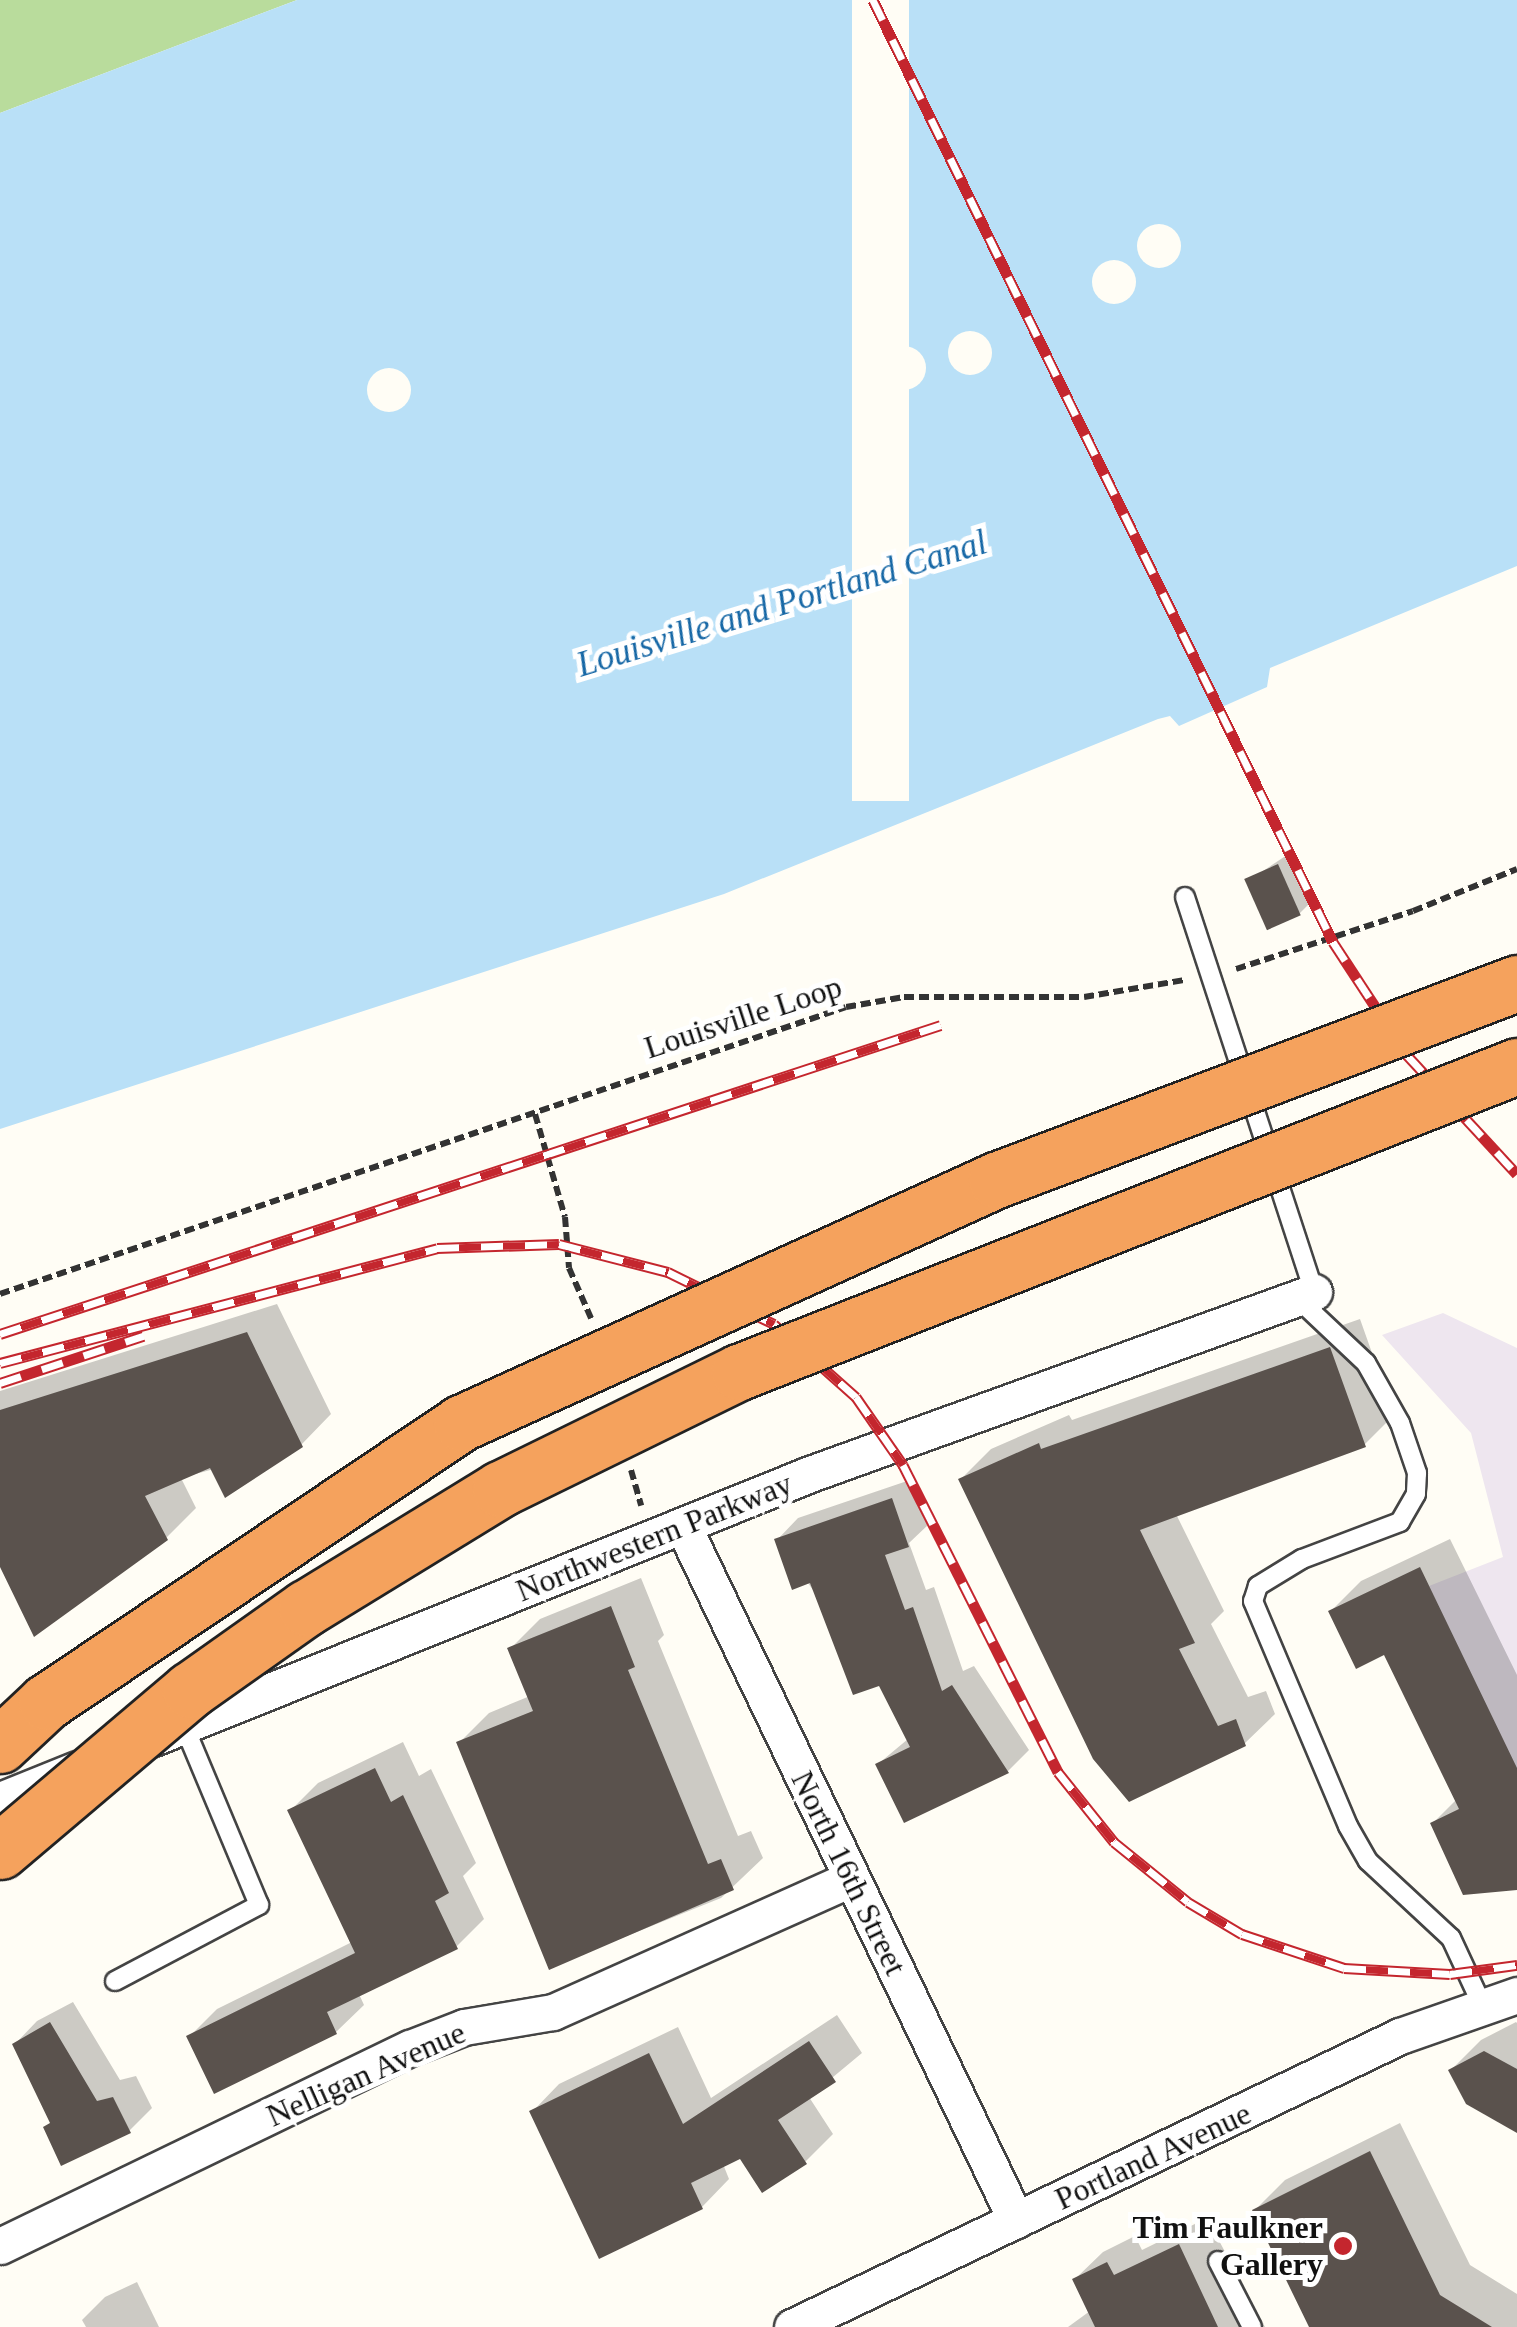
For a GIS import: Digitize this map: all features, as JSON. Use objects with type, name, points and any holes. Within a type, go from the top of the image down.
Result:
[{"type":"highway","points":[[0,1745],[46,1702],[462,1423],[996,1180],[1517,983]]},
{"type":"highway","points":[[0,1851],[190,1690],[390,1554],[516,1481],[739,1372],[1517,1066]]},
{"type":"street","name":"Northwestern Parkway","points":[[0,1800],[810,1474],[1306,1295]]},
{"type":"street","name":"North 16th Street","points":[[684,1526],[1016,2220]]},
{"type":"street","name":"Nelligan Avenue","points":[[0,2246],[410,2048],[464,2027],[553,2012],[851,1879]]},
{"type":"street","name":"Portland Avenue","points":[[792,2327],[1400,2036],[1500,2008],[1517,1995]]},
{"type":"lane","points":[[1185,896],[1306,1295],[1366,1363],[1400,1423],[1417,1473],[1416,1494],[1400,1522],[1302,1559],[1258,1586],[1252,1601],[1348,1826],[1368,1860],[1451,1938],[1500,2008]]},
{"type":"lane","points":[[114,1980],[260,1905],[184,1726]]},
{"type":"lane","points":[[1218,2261],[1252,2327]]},
{"type":"path","name":"Louisville Loop","points":[[0,1294],[846,1007],[904,996],[1084,997],[1212,975],[1306,949],[1517,869]]},
{"type":"shaded area","points":[[1443,1313],[1517,1348],[1517,1771],[1429,1586],[1503,1557],[1471,1433],[1382,1335]]},
{"type":"green space","points":[[0,0],[297,0],[0,113]]},
{"type":"water","name":"Louisville and Portland Canal","points":[[297,0],[1517,0],[1517,566],[1270,668],[1267,687],[1179,726],[1170,716],[1158,719],[724,894],[0,1129],[0,113]]},
{"type":"pier","points":[[852,0],[909,0],[909,801],[852,801]]},
{"type":"pier","points":[[1159,224],[1174,231],[1181,246],[1174,261],[1159,268],[1144,261],[1137,246],[1144,231]]},
{"type":"pier","points":[[1114,260],[1129,267],[1136,282],[1129,297],[1114,304],[1099,297],[1092,282],[1099,267]]},
{"type":"pier","points":[[970,331],[985,338],[992,353],[985,368],[970,375],[955,368],[948,353],[955,338]]},
{"type":"pier","points":[[904,346],[919,353],[926,368],[919,383],[904,390],[889,383],[882,368],[889,353]]},
{"type":"pier","points":[[389,368],[404,375],[411,390],[404,405],[389,412],[374,405],[367,390],[374,375]]},
{"type":"building","points":[[1278,864],[1301,915],[1267,930],[1244,879]]},
{"type":"building","points":[[247,1332],[303,1447],[225,1498],[210,1468],[145,1496],[168,1540],[34,1637],[0,1567],[0,1410]]},
{"type":"building","points":[[1330,1347],[1366,1447],[1140,1530],[1195,1643],[1179,1649],[1218,1726],[1236,1719],[1246,1746],[1129,1802],[1093,1759],[958,1479],[1039,1443],[1041,1449]]},
{"type":"building","points":[[892,1498],[909,1547],[885,1555],[905,1610],[913,1607],[942,1691],[952,1685],[1009,1773],[904,1823],[875,1764],[910,1747],[879,1686],[853,1695],[810,1583],[792,1590],[774,1539]]},
{"type":"building","points":[[1420,1567],[1517,1768],[1517,1890],[1463,1895],[1430,1823],[1459,1809],[1384,1655],[1356,1669],[1328,1611]]},
{"type":"building","points":[[611,1606],[635,1667],[628,1670],[708,1864],[721,1859],[734,1890],[549,1970],[456,1742],[533,1711],[507,1648]]},
{"type":"building","points":[[375,1768],[391,1802],[403,1795],[449,1893],[435,1901],[458,1949],[327,2012],[337,2034],[214,2094],[186,2036],[355,1953],[287,1810]]},
{"type":"building","points":[[50,2022],[97,2101],[113,2097],[131,2133],[61,2166],[43,2127],[50,2123],[12,2044]]},
{"type":"building","points":[[809,2041],[836,2082],[778,2120],[807,2164],[762,2193],[740,2159],[691,2183],[703,2209],[599,2259],[529,2111],[649,2053],[683,2124]]},
{"type":"building","points":[[1484,2051],[1517,2069],[1517,2133],[1466,2104],[1448,2070]]},
{"type":"building","name":"Tim Faulkner Gallery","points":[[1370,2151],[1440,2295],[1492,2327],[1309,2327],[1252,2210]]},
{"type":"building","points":[[1179,2244],[1218,2327],[1095,2327],[1072,2279],[1107,2262],[1114,2275]]},
{"type":"railway","points":[[873,0],[1333,942],[1407,1055],[1517,1174]]},
{"type":"railway","points":[[0,1334],[941,1025]]},
{"type":"railway","points":[[0,1363],[437,1248],[559,1244],[668,1272],[774,1324],[856,1397],[903,1465],[1058,1772],[1114,1842],[1188,1902],[1242,1934],[1344,1968],[1450,1974],[1517,1965]]},
{"type":"railway","points":[[0,1383],[143,1336]]},
{"type":"place","name":"Tim Faulkner Gallery","points":[[1343,2246]]}]
